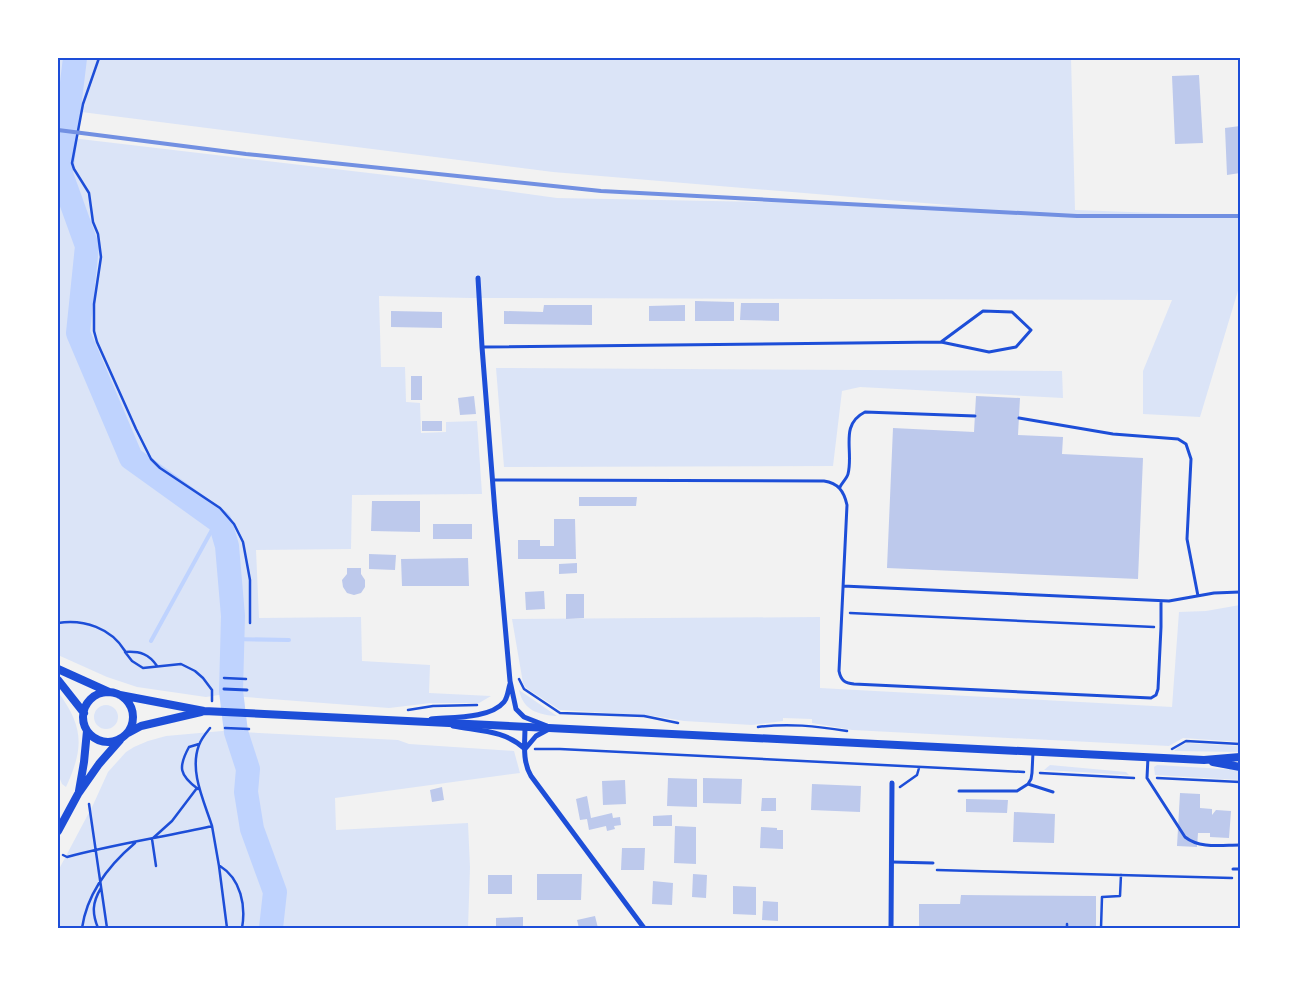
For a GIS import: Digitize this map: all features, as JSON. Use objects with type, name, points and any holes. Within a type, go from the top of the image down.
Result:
[{"type":"street","points":[[478,278],[510,681],[516,709],[524,717],[552,728]]},
{"type":"street","points":[[58,669],[108,692],[204,711],[420,720],[525,727],[1204,760],[1240,757]]},
{"type":"street","points":[[58,680],[84,712]]},
{"type":"street","points":[[420,720],[485,714],[496,709],[507,698],[510,681]]},
{"type":"street","points":[[108,692],[96,695],[90,700],[84,712],[84,725],[87,731],[92,736],[107,742],[124,736],[141,726],[204,711]]},
{"type":"street","points":[[58,831],[78,794],[99,764],[130,729],[133,716],[129,704],[120,695]]},
{"type":"street","points":[[420,720],[504,735],[515,740],[525,749]]},
{"type":"street","points":[[525,727],[527,768],[531,776],[644,928]]},
{"type":"street","points":[[525,749],[536,736],[552,728]]},
{"type":"street","points":[[78,794],[87,731]]},
{"type":"street","points":[[1204,760],[1240,767]]},
{"type":"street","points":[[890,928],[892,782]]},
{"type":"lane","points":[[482,347],[941,342],[989,352],[1016,347],[1031,330],[1012,312],[983,311],[941,342]]},
{"type":"lane","points":[[840,487],[848,475],[850,426],[856,416],[865,412],[975,416]]},
{"type":"lane","points":[[1019,418],[1113,434],[1178,439],[1186,444],[1191,459],[1187,540],[1198,596]]},
{"type":"lane","points":[[493,480],[824,481],[831,482],[840,487],[846,505],[839,671],[845,683],[1151,698],[1156,695],[1158,689],[1161,601]]},
{"type":"lane","points":[[843,586],[1161,601],[1214,593],[1240,592]]},
{"type":"lane","points":[[224,689],[247,690]]},
{"type":"lane","points":[[959,790],[1017,792],[1028,784],[1032,773],[1033,752]]},
{"type":"lane","points":[[1148,757],[1147,778],[1185,837],[1192,842],[1204,845],[1240,845]]},
{"type":"lane","points":[[1028,784],[1053,792]]},
{"type":"lane","points":[[892,862],[933,863]]},
{"type":"lane","points":[[1233,869],[1240,870]]},
{"type":"path","points":[[100,58],[83,104],[72,162],[74,169],[89,194],[101,257],[94,304],[94,331],[97,342],[151,459],[160,468],[220,508],[234,524],[243,542],[250,580],[250,623]]},
{"type":"path","points":[[842,612],[1161,627]]},
{"type":"path","points":[[58,623],[79,622],[99,628],[112,635],[132,661],[143,668],[181,664],[195,671],[212,690],[212,701]]},
{"type":"path","points":[[125,652],[146,655],[157,666]]},
{"type":"path","points":[[224,678],[246,679]]},
{"type":"path","points":[[519,679],[524,689],[560,713],[644,716],[683,724]]},
{"type":"path","points":[[399,711],[427,707],[481,704]]},
{"type":"path","points":[[754,728],[780,724],[815,726],[855,733]]},
{"type":"path","points":[[210,728],[199,744],[195,759],[196,775],[212,826],[220,866],[227,928]]},
{"type":"path","points":[[226,728],[249,729]]},
{"type":"path","points":[[1171,749],[1186,741],[1240,744]]},
{"type":"path","points":[[199,744],[188,748],[181,761],[182,770],[188,781],[201,790]]},
{"type":"path","points":[[534,749],[1134,778]]},
{"type":"path","points":[[900,790],[902,785],[917,775],[919,768]]},
{"type":"path","points":[[1156,778],[1240,782]]},
{"type":"path","points":[[152,839],[172,821],[197,788]]},
{"type":"path","points":[[89,804],[107,928]]},
{"type":"path","points":[[63,855],[68,857],[96,849],[212,826]]},
{"type":"path","points":[[152,839],[156,866]]},
{"type":"path","points":[[82,928],[87,908],[100,881],[113,863],[136,842]]},
{"type":"path","points":[[220,866],[232,876],[242,896],[244,915],[242,928]]},
{"type":"path","points":[[936,870],[1240,878]]},
{"type":"path","points":[[1102,928],[1102,897],[1120,896],[1121,875]]},
{"type":"path","points":[[98,928],[93,909],[95,899],[101,887]]},
{"type":"shaded area","points":[[58,58],[1071,58],[1075,210],[1240,216],[1240,284],[1200,417],[1143,414],[1143,371],[1172,300],[470,298],[379,296],[381,367],[405,367],[406,402],[420,403],[421,433],[446,432],[446,422],[477,421],[482,494],[352,495],[351,549],[256,550],[259,618],[361,617],[362,661],[430,665],[429,693],[491,696],[479,703],[431,703],[389,708],[219,695],[206,697],[137,687],[107,677],[58,655],[58,135],[403,177],[557,198],[960,206],[553,172],[58,109]]},
{"type":"shaded area","points":[[496,368],[1062,371],[1063,398],[860,387],[842,391],[833,466],[504,467]]},
{"type":"shaded area","points":[[1240,605],[1240,742],[1183,738],[1169,746],[852,730],[812,723],[812,719],[783,718],[783,721],[752,725],[560,710],[526,688],[523,683],[512,619],[820,617],[820,688],[1172,707],[1179,612],[1206,611]]},
{"type":"shaded area","points":[[519,690],[557,716],[538,713],[532,710],[524,702]]},
{"type":"shaded area","points":[[58,692],[73,716],[78,738],[76,761],[66,787],[62,784],[58,774]]},
{"type":"shaded area","points":[[106,705],[114,709],[118,717],[114,725],[106,729],[98,725],[94,717],[98,709]]},
{"type":"shaded area","points":[[222,731],[398,740],[409,744],[514,751],[520,773],[335,798],[336,830],[468,823],[470,867],[468,928],[58,928],[58,871],[108,772],[126,752],[148,741],[166,736]]},
{"type":"shaded area","points":[[1187,743],[1240,746],[1240,752],[1174,751]]},
{"type":"shaded area","points":[[1050,765],[1126,772],[1129,775],[1044,770]]},
{"type":"shaded area","points":[[1157,765],[1240,770],[1240,780],[1155,775],[1154,767]]},
{"type":"building","points":[[1199,75],[1203,143],[1175,144],[1172,76]]},
{"type":"building","points":[[1240,126],[1240,173],[1227,175],[1225,128]]},
{"type":"building","points":[[695,301],[734,302],[734,321],[695,321]]},
{"type":"building","points":[[741,303],[779,303],[779,321],[740,320]]},
{"type":"building","points":[[544,305],[592,305],[592,325],[504,324],[504,311],[543,312]]},
{"type":"building","points":[[685,305],[685,321],[649,321],[649,306]]},
{"type":"building","points":[[391,311],[442,312],[442,328],[391,327]]},
{"type":"building","points":[[411,376],[422,376],[422,400],[411,400]]},
{"type":"building","points":[[474,396],[476,414],[460,415],[458,398]]},
{"type":"building","points":[[976,396],[1020,398],[1018,435],[1063,437],[1062,454],[1143,458],[1138,579],[887,568],[893,428],[974,432]]},
{"type":"building","points":[[422,421],[442,421],[442,431],[422,431]]},
{"type":"building","points":[[579,497],[637,497],[636,506],[579,506]]},
{"type":"building","points":[[372,501],[420,501],[420,532],[371,531]]},
{"type":"building","points":[[554,519],[575,519],[576,559],[518,559],[518,540],[540,540],[540,546],[554,546]]},
{"type":"building","points":[[433,524],[472,524],[472,539],[433,539]]},
{"type":"building","points":[[369,554],[396,555],[395,570],[369,569]]},
{"type":"building","points":[[468,558],[469,586],[402,586],[401,559]]},
{"type":"building","points":[[577,563],[577,573],[559,574],[559,564]]},
{"type":"building","points":[[347,568],[361,568],[365,587],[361,593],[354,595],[347,593],[343,587],[342,580],[347,574]]},
{"type":"building","points":[[544,591],[545,609],[526,610],[525,592]]},
{"type":"building","points":[[566,594],[584,594],[584,618],[566,619]]},
{"type":"building","points":[[668,778],[697,779],[697,807],[667,806]]},
{"type":"building","points":[[703,778],[742,779],[741,804],[703,803]]},
{"type":"building","points":[[625,780],[626,804],[603,805],[602,781]]},
{"type":"building","points":[[812,784],[861,786],[860,812],[811,810]]},
{"type":"building","points":[[442,787],[444,800],[432,802],[430,790]]},
{"type":"building","points":[[1180,793],[1200,794],[1200,808],[1212,809],[1212,815],[1216,810],[1231,811],[1229,838],[1210,837],[1210,833],[1198,833],[1197,847],[1177,846]]},
{"type":"building","points":[[587,796],[591,818],[612,813],[613,818],[620,817],[621,825],[614,826],[615,829],[607,831],[606,826],[589,830],[587,819],[580,820],[576,799]]},
{"type":"building","points":[[762,798],[776,798],[776,811],[761,811]]},
{"type":"building","points":[[966,799],[1008,800],[1007,813],[966,812]]},
{"type":"building","points":[[1014,812],[1055,814],[1054,843],[1013,842]]},
{"type":"building","points":[[672,815],[672,826],[653,826],[653,816]]},
{"type":"building","points":[[675,826],[696,827],[696,864],[674,863]]},
{"type":"building","points":[[761,827],[783,830],[783,849],[760,848]]},
{"type":"building","points":[[622,848],[645,848],[644,870],[621,870]]},
{"type":"building","points":[[537,874],[582,874],[581,900],[537,900]]},
{"type":"building","points":[[693,874],[707,875],[706,898],[692,897]]},
{"type":"building","points":[[488,875],[512,875],[512,894],[488,894]]},
{"type":"building","points":[[653,881],[673,883],[672,905],[652,904]]},
{"type":"building","points":[[733,886],[756,887],[756,915],[733,914]]},
{"type":"building","points":[[961,895],[1096,896],[1096,928],[919,928],[919,904],[960,904]]},
{"type":"building","points":[[763,901],[778,902],[778,921],[762,920]]},
{"type":"building","points":[[595,916],[598,928],[579,928],[577,920]]},
{"type":"building","points":[[523,917],[523,928],[496,928],[496,918]]},
{"type":"waterway","points":[[75,58],[61,174],[87,246],[78,333],[131,458],[220,522],[227,546],[233,616],[231,691],[236,732],[248,769],[246,792],[252,829],[275,892],[271,928]]},
{"type":"waterway","points":[[151,641],[213,528],[220,522]]},
{"type":"waterway","points":[[233,639],[289,640]]},
{"type":"railway","points":[[58,130],[246,154],[601,191],[1077,216],[1240,216]]}]
